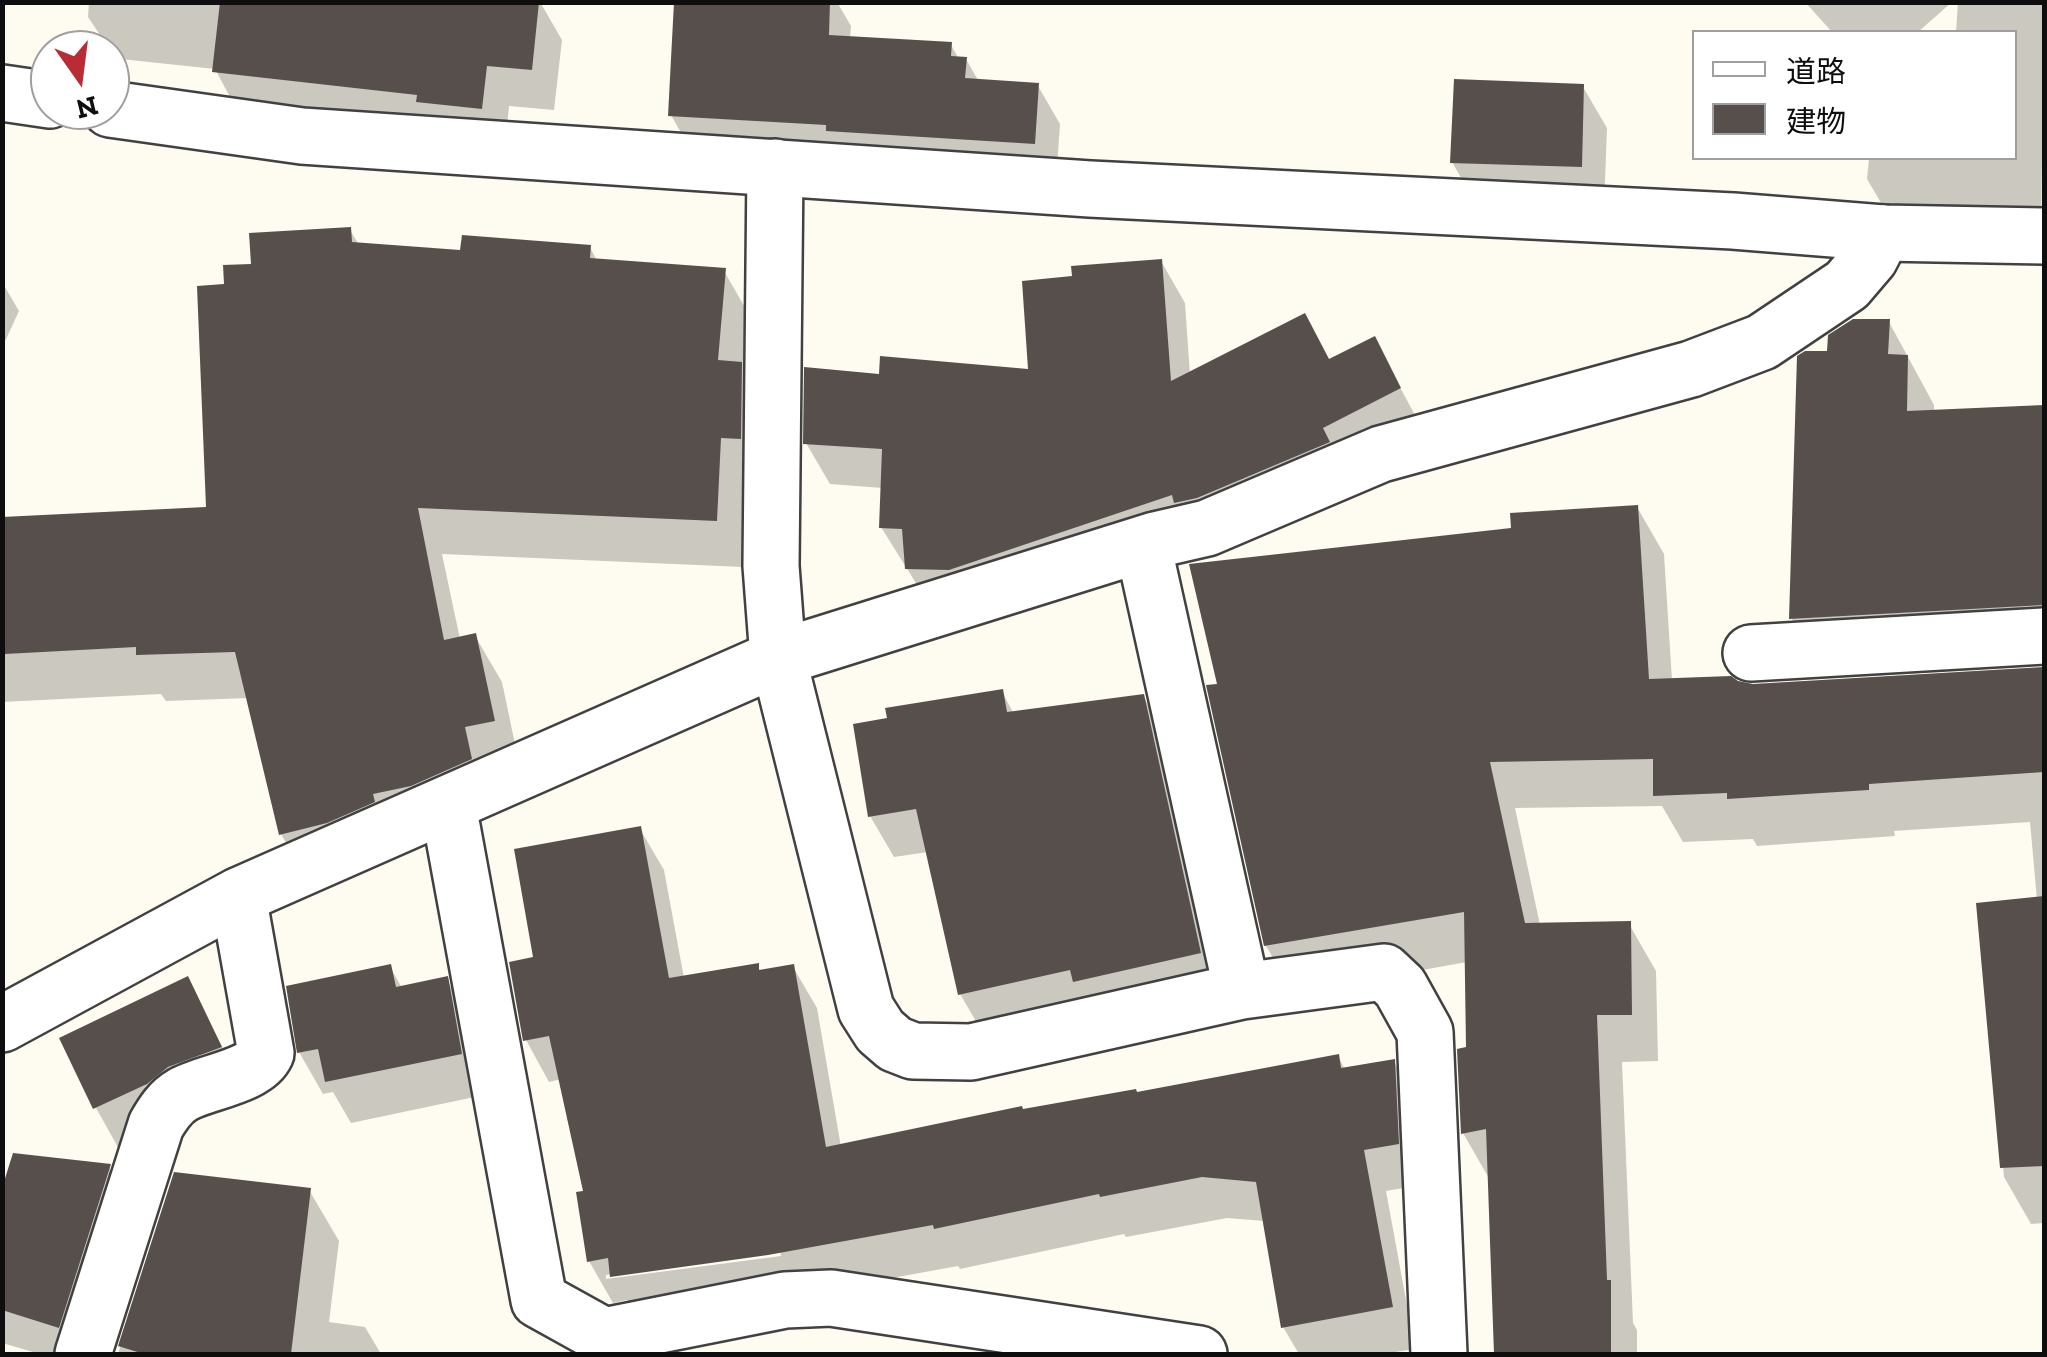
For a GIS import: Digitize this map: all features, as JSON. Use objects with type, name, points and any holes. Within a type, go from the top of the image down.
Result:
[{"type":"street","points":[[2,94],[30,98]]},
{"type":"street","points":[[130,111],[302,136],[1090,189],[1883,232],[2044,236]]},
{"type":"street","points":[[776,167],[771,566],[778,658],[866,1009],[880,1032],[912,1051],[971,1052],[1242,991],[1384,972],[1400,986],[1424,1032],[1440,1354]]},
{"type":"street","points":[[2,1024],[238,896],[778,658],[1207,528],[1381,454],[1690,369],[1762,342],[1847,284],[1870,258],[1883,232]]},
{"type":"street","points":[[1143,545],[1242,991]]},
{"type":"street","points":[[1751,653],[2044,636]]},
{"type":"street","points":[[448,806],[539,1300],[604,1336],[784,1300],[831,1298],[1198,1354]]},
{"type":"street","points":[[84,1354],[150,1134],[166,1108],[182,1094],[255,1066],[266,1053],[238,896]]},
{"type":"building","points":[[220,2],[539,2],[532,70],[487,66],[482,109],[416,102],[417,95],[212,72]]},
{"type":"building","points":[[674,2],[830,2],[829,35],[952,42],[951,56],[967,57],[965,78],[1039,83],[1035,144],[826,131],[826,125],[668,116]]},
{"type":"building","points":[[1454,79],[1584,84],[1582,167],[1450,163]]},
{"type":"building","points":[[351,227],[352,242],[460,250],[462,235],[591,245],[590,258],[726,268],[718,360],[742,362],[741,439],[721,438],[717,521],[418,508],[444,640],[476,633],[495,721],[465,727],[472,759],[411,786],[373,794],[375,802],[327,823],[279,835],[235,652],[136,655],[136,647],[5,654],[2,517],[206,507],[197,286],[224,284],[223,265],[251,264],[249,233]]},
{"type":"building","points":[[1162,259],[1171,381],[1305,313],[1329,359],[1375,336],[1401,388],[1323,428],[1330,442],[1197,498],[1174,503],[1172,495],[949,570],[905,569],[902,529],[879,528],[882,449],[803,444],[804,367],[879,374],[880,356],[1028,369],[1022,281],[1072,276],[1071,266]]},
{"type":"building","points":[[1853,319],[1890,319],[1888,354],[1908,355],[1907,411],[2044,405],[2044,605],[1789,619],[1797,356],[1805,351],[1827,351],[1828,335]]},
{"type":"building","points":[[1638,505],[1649,679],[1731,676],[1753,684],[2044,667],[2044,772],[1869,784],[1869,790],[1727,799],[1727,793],[1653,796],[1653,759],[1490,762],[1525,923],[1631,921],[1632,1015],[1597,1015],[1607,1280],[1611,1280],[1611,1354],[1494,1354],[1486,1129],[1461,1134],[1457,1049],[1466,1047],[1464,912],[1264,946],[1206,685],[1217,684],[1189,564],[1511,528],[1510,513]]},
{"type":"building","points":[[1003,689],[1007,712],[1144,694],[1201,953],[1073,982],[1070,970],[958,995],[916,809],[868,817],[853,724],[887,718],[885,708]]},
{"type":"building","points":[[641,826],[669,978],[759,963],[759,970],[794,964],[826,1147],[1022,1106],[1023,1109],[1136,1089],[1137,1092],[1339,1054],[1341,1068],[1395,1059],[1399,1144],[1364,1150],[1393,1307],[1281,1328],[1256,1182],[1202,1177],[934,1229],[933,1225],[768,1255],[610,1277],[608,1258],[587,1262],[576,1192],[583,1191],[549,1036],[523,1041],[509,962],[533,957],[514,849]]},
{"type":"building","points":[[2044,896],[2044,1166],[2000,1168],[1976,903]]},
{"type":"building","points":[[391,964],[396,987],[448,976],[462,1054],[325,1082],[318,1049],[297,1053],[286,986]]},
{"type":"building","points":[[188,976],[222,1047],[168,1067],[147,1084],[93,1109],[59,1038]]},
{"type":"building","points":[[13,1153],[111,1164],[59,1328],[2,1310],[2,1188]]},
{"type":"building","points":[[174,1172],[311,1188],[291,1354],[144,1354],[118,1346]]}]
